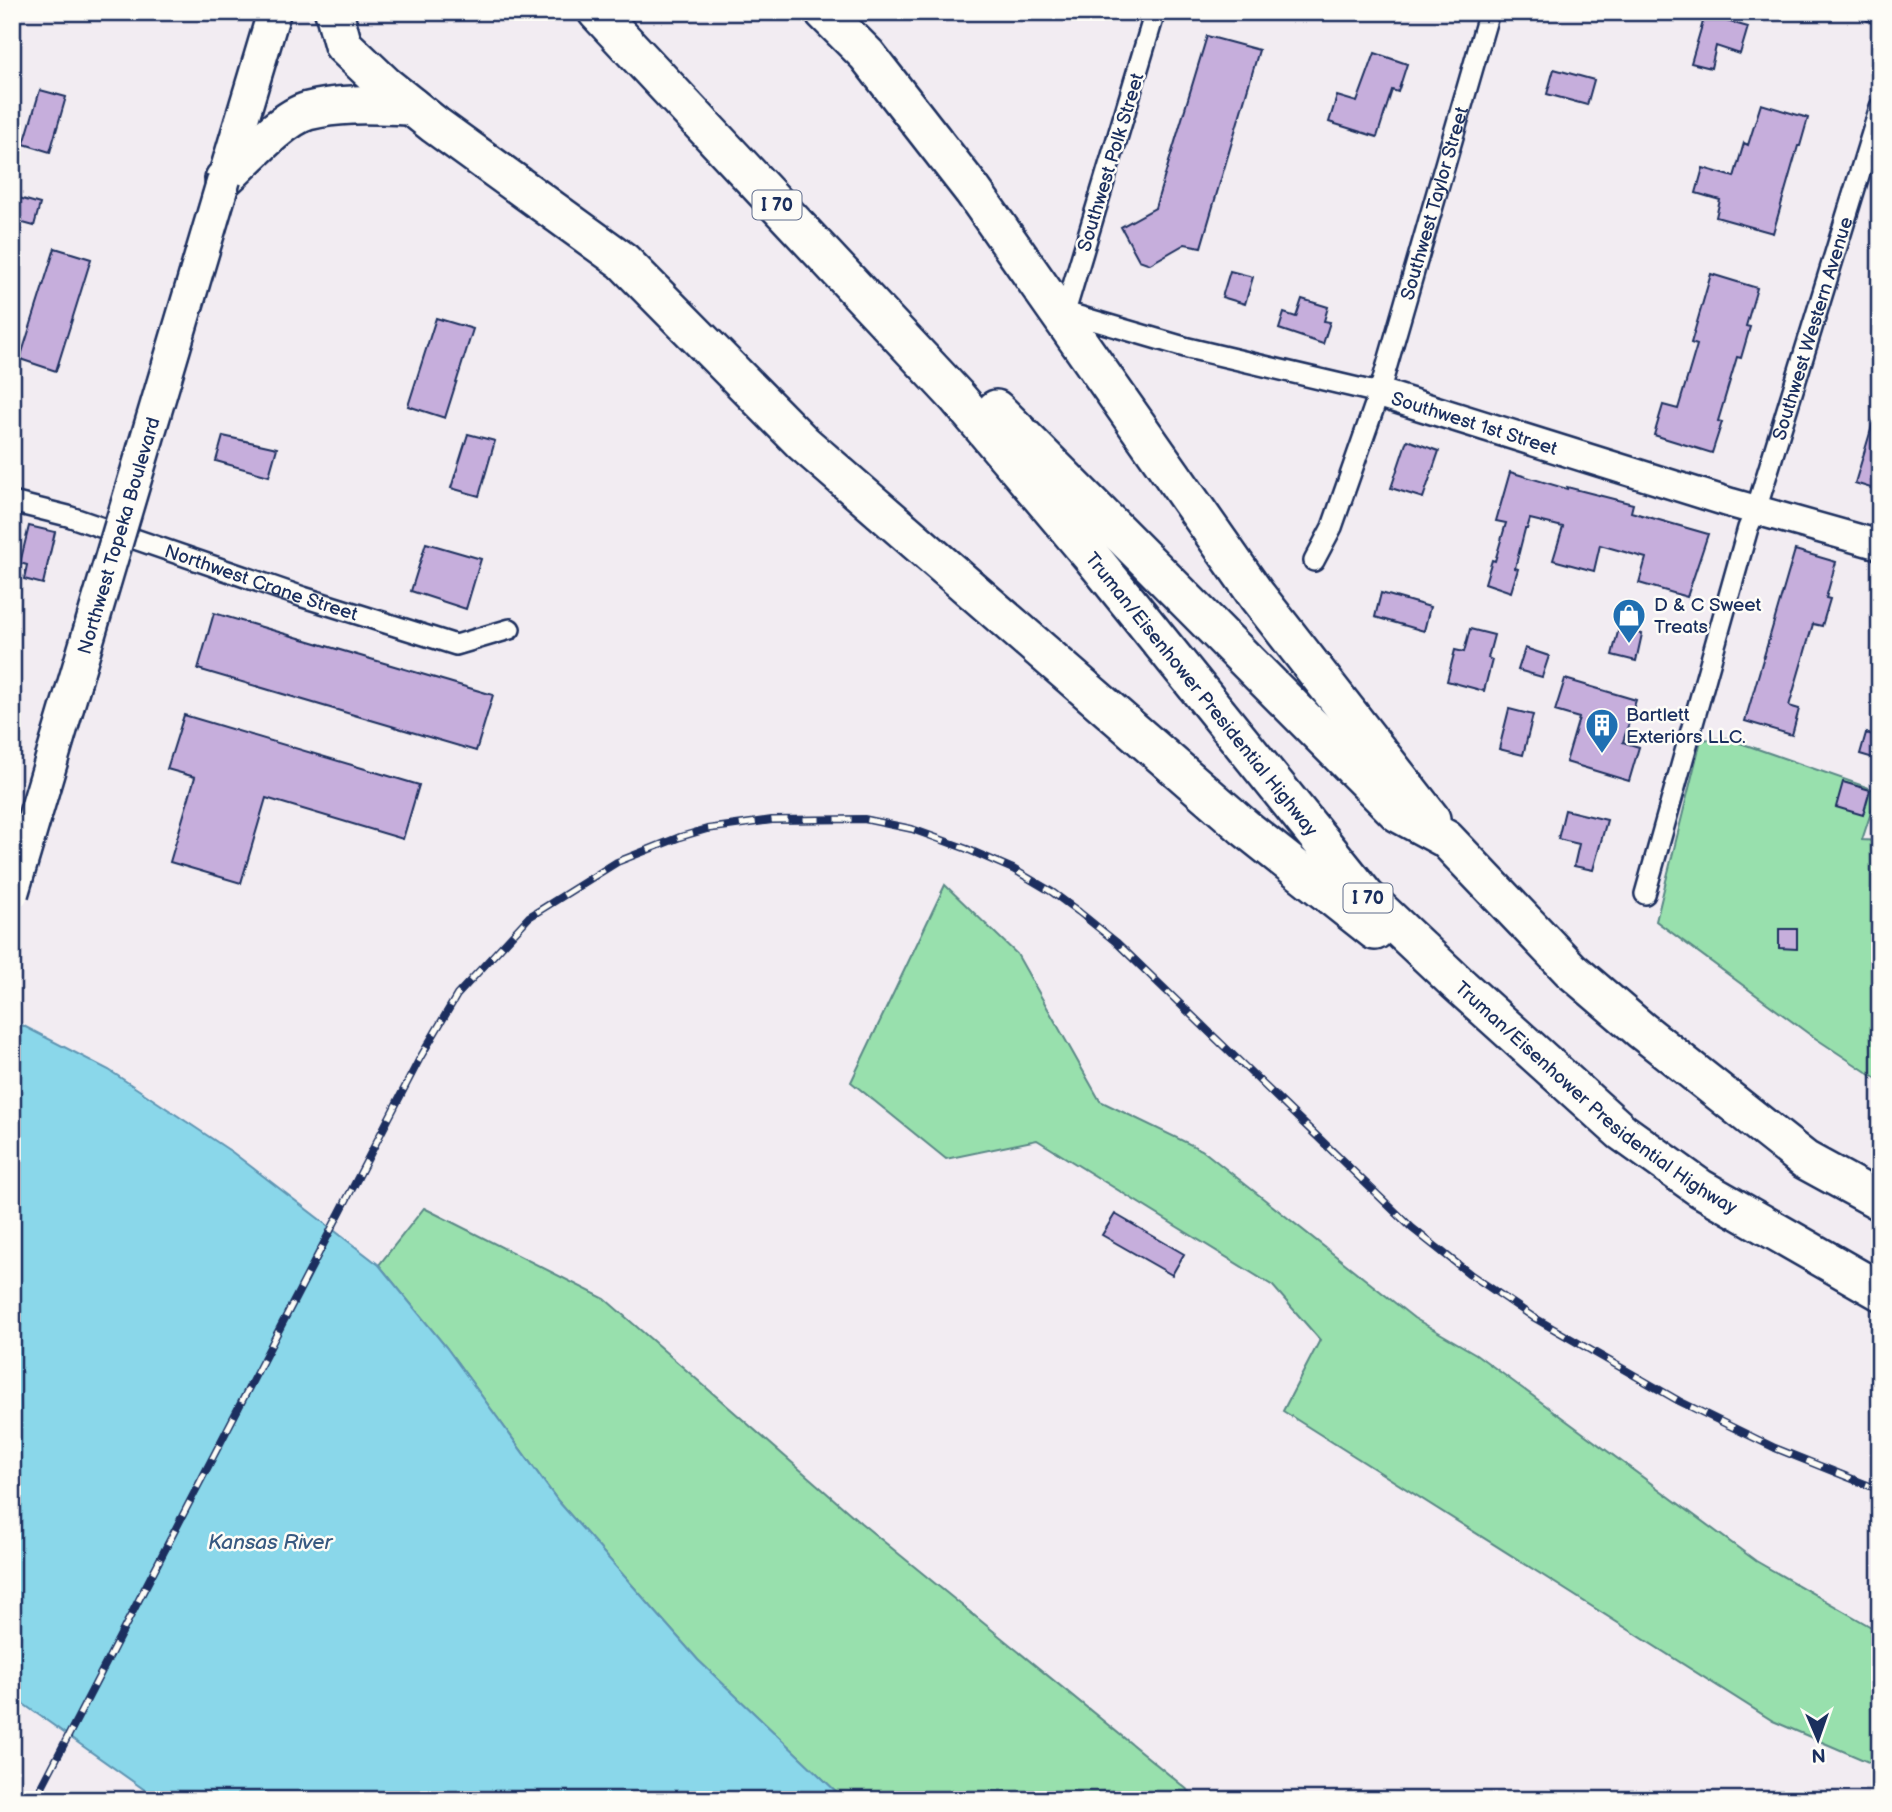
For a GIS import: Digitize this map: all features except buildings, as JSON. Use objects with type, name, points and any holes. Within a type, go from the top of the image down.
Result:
[{"type":"highway","points":[[334,12],[343,45],[385,85],[623,261],[803,443],[1244,827],[1557,1074]]},
{"type":"highway","name":"Truman/Eisenhower Presidential Highway","points":[[597,12],[964,390],[1398,813],[1446,839],[1571,970],[1641,1030],[1805,1160],[1880,1201]]},
{"type":"highway","name":"Truman/Eisenhower Presidential Highway","points":[[630,12],[892,293],[1092,557],[1366,897],[1622,1132],[1700,1188],[1880,1290]]},
{"type":"highway","points":[[824,12],[867,55],[973,191],[1257,596],[1446,839]]},
{"type":"highway","points":[[224,179],[274,132],[306,111],[354,105],[411,106]]},
{"type":"main road","name":"Northwest Topeka Boulevard","points":[[12,892],[274,12]]},
{"type":"street","name":"Southwest Polk Street","points":[[1065,312],[1155,12]]},
{"type":"street","name":"Southwest Taylor Street","points":[[1314,561],[1332,527],[1379,393],[1489,12]]},
{"type":"street","points":[[1874,12],[1880,14]]},
{"type":"street","name":"Southwest Western Avenue","points":[[1645,894],[1748,528],[1756,510],[1880,107]]},
{"type":"street","name":"Southwest 1st Street","points":[[1065,312],[1188,348],[1379,393],[1756,510],[1880,545]]},
{"type":"street","name":"Northwest Crane Street","points":[[12,502],[68,516],[303,597],[456,645],[510,629]]},
{"type":"green space","points":[[1726,738],[1878,791],[1862,840],[1880,841],[1880,1081],[1809,1034],[1656,921],[1701,740]]},
{"type":"green space","points":[[945,885],[1017,954],[1100,1101],[1202,1150],[1414,1318],[1476,1354],[1756,1561],[1880,1632],[1880,1767],[1773,1721],[1283,1411],[1320,1340],[1273,1286],[1037,1140],[946,1159],[851,1082]]},
{"type":"green space","points":[[424,1208],[605,1299],[861,1523],[1200,1800],[845,1800],[698,1660],[558,1501],[446,1347],[379,1265]]},
{"type":"water","name":"Kansas River","points":[[12,1020],[109,1070],[232,1152],[379,1265],[446,1347],[558,1501],[698,1660],[845,1800],[159,1800],[12,1696]]},
{"type":"railway","points":[[35,1800],[420,1058],[457,995],[529,917],[617,862],[707,829],[772,820],[864,819],[912,829],[1013,869],[1052,892],[1116,942],[1412,1228],[1470,1274],[1533,1317],[1679,1401],[1775,1448],[1880,1490]]},
{"type":"place","name":"D & C Sweet Treats","points":[[1629,645]]},
{"type":"place","name":"Bartlett Exteriors LLC.","points":[[1602,755]]}]
